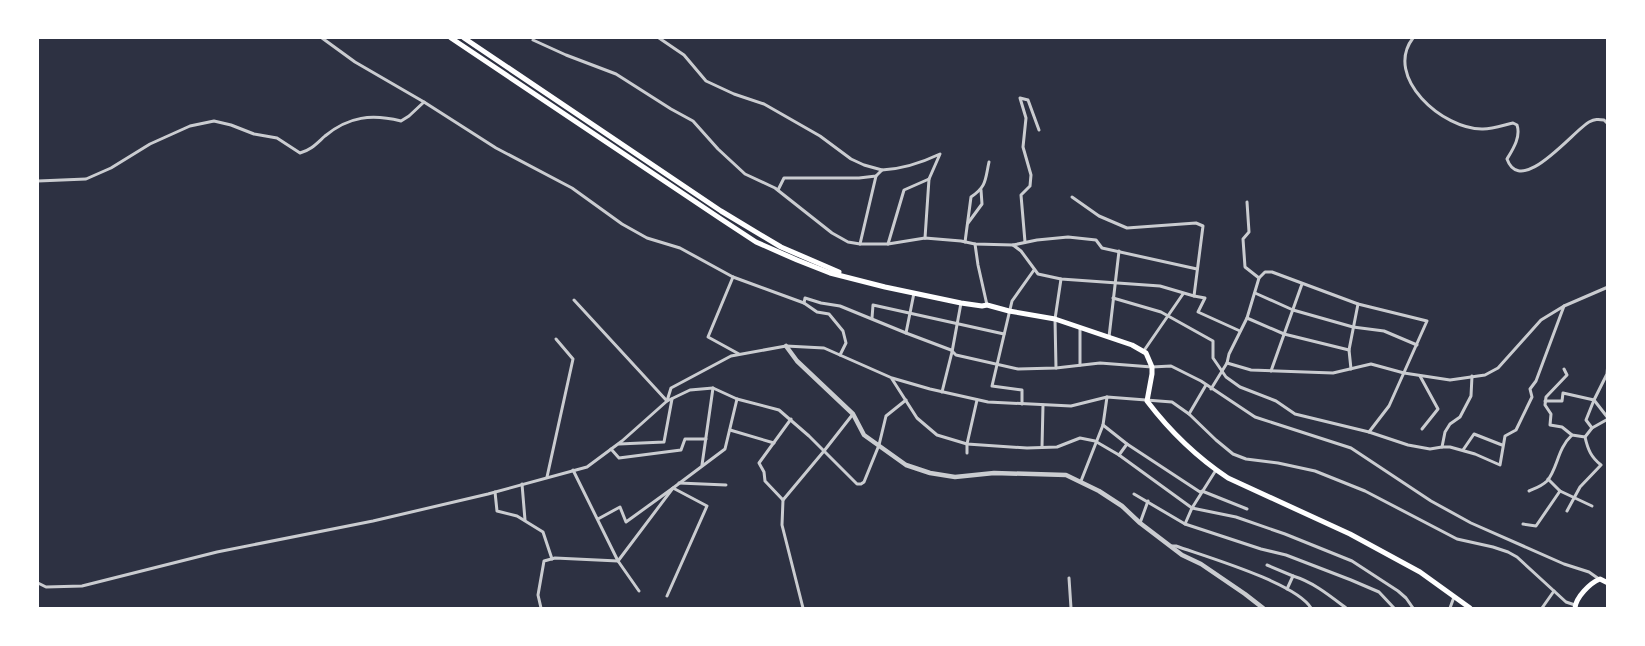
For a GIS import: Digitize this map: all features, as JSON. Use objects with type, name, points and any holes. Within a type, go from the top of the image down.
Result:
[{"type":"main road","points":[[451,38],[666,184],[756,242],[830,273],[961,303],[987,305],[1008,311],[1055,319],[1132,344],[1146,353],[1152,367],[1147,401],[1160,418],[1216,470],[1228,478],[1350,534],[1420,572],[1470,608]]},
{"type":"main road","points":[[464,38],[738,222],[781,247],[830,269],[885,287]]},
{"type":"main road","points":[[1575,607],[1595,581],[1600,579],[1608,583]]},
{"type":"street","points":[[322,38],[355,62],[424,102],[496,148],[572,188],[622,224],[647,238],[680,248],[732,277],[804,302],[817,312],[828,314],[843,331],[846,343],[840,355]]},
{"type":"street","points":[[659,38],[684,55],[706,81],[734,94],[764,104],[820,136],[864,166],[882,170],[896,169],[918,164],[940,154],[929,179],[925,238]]},
{"type":"street","points":[[1413,38],[1405,50],[1404,67],[1411,84],[1426,103],[1441,115],[1462,124],[1482,129],[1513,123],[1517,125],[1519,130],[1516,141],[1507,159],[1510,167],[1516,171],[1525,171],[1538,165],[1554,154],[1587,123],[1595,119],[1604,120],[1608,124]]},
{"type":"street","points":[[533,40],[566,56],[616,74],[693,121],[744,174],[778,190],[832,233],[848,242],[888,244],[925,238],[975,244],[1013,245],[1068,237],[1096,240],[1102,248],[1197,269]]},
{"type":"street","points":[[1025,242],[1021,195],[1030,186],[1031,175],[1023,147],[1026,118],[1020,98],[1028,100],[1039,130]]},
{"type":"street","points":[[38,181],[86,179],[111,168],[150,144],[190,126],[214,121],[254,134],[277,138],[300,153],[309,151],[326,135],[360,117],[384,117],[401,121],[424,102]]},
{"type":"street","points":[[967,224],[982,204],[981,190],[989,162]]},
{"type":"street","points":[[860,244],[876,176],[882,170]]},
{"type":"street","points":[[778,190],[784,178],[859,178],[876,176]]},
{"type":"street","points":[[888,244],[904,190],[929,179]]},
{"type":"street","points":[[965,242],[971,197],[981,190]]},
{"type":"street","points":[[1072,197],[1099,216],[1127,228],[1196,223],[1202,226],[1194,296]]},
{"type":"street","points":[[1247,202],[1249,232],[1243,239],[1245,267],[1259,278]]},
{"type":"street","points":[[975,244],[987,305]]},
{"type":"street","points":[[1013,245],[1038,274],[1061,279],[1160,286],[1183,294],[1205,298],[1198,312],[1240,331]]},
{"type":"street","points":[[1109,337],[1118,251]]},
{"type":"street","points":[[1022,404],[1022,390],[992,386],[1008,311],[1012,301],[1034,270]]},
{"type":"street","points":[[1211,389],[1227,363],[1229,354],[1247,318],[1259,278],[1265,272],[1272,272],[1358,304],[1427,322],[1389,406],[1369,432]]},
{"type":"street","points":[[732,277],[708,337],[740,354]]},
{"type":"street","points":[[1056,368],[1055,319],[1061,279]]},
{"type":"street","points":[[1271,372],[1302,284]]},
{"type":"street","points":[[1227,363],[1251,370],[1271,372],[1333,374],[1371,364],[1404,373],[1450,380],[1485,375],[1498,368],[1541,320],[1564,306],[1608,287]]},
{"type":"street","points":[[906,333],[914,293]]},
{"type":"street","points":[[1255,293],[1293,310],[1353,327],[1384,331],[1417,346]]},
{"type":"street","points":[[1143,352],[1183,294]]},
{"type":"street","points":[[804,302],[805,298],[840,306],[951,350],[956,355],[997,365],[1028,370],[1100,363],[1152,367],[1171,366],[1206,385],[1255,417],[1351,448],[1431,501],[1471,523],[1556,561],[1589,572],[1600,579]]},
{"type":"street","points":[[1113,298],[1168,316],[1212,341],[1214,358],[1226,377],[1240,387],[1276,401],[1296,414],[1416,446],[1430,449],[1450,447],[1463,450],[1500,466],[1505,436],[1516,430],[1532,397],[1530,389],[1536,381],[1564,306]]},
{"type":"street","points":[[574,300],[666,402]]},
{"type":"street","points":[[942,392],[961,303]]},
{"type":"street","points":[[1351,369],[1349,350],[1358,304]]},
{"type":"street","points":[[872,318],[874,305],[1004,334]]},
{"type":"street","points":[[1247,318],[1284,334],[1349,350]]},
{"type":"street","points":[[1080,328],[1080,365]]},
{"type":"street","points":[[547,477],[573,359],[556,339]]},
{"type":"street","points":[[786,346],[797,361],[853,414],[864,434],[906,465],[930,473],[955,477],[994,473],[1066,475],[1081,481],[1122,506],[1140,523],[1182,555],[1201,564],[1246,594],[1263,608]]},
{"type":"street","points":[[666,402],[671,388],[731,356],[786,346],[824,348],[892,378],[988,402],[1071,406],[1107,397],[1172,402],[1189,414],[1233,454],[1246,459],[1278,463],[1315,472],[1365,491],[1457,539],[1508,552],[1517,557],[1566,602],[1575,607]]},
{"type":"street","points":[[1592,428],[1586,420],[1607,374],[1608,363]]},
{"type":"street","points":[[1564,369],[1566,375],[1546,397],[1545,405],[1551,414],[1550,425],[1562,427],[1572,435],[1585,437]]},
{"type":"street","points":[[1420,375],[1438,408],[1422,429]]},
{"type":"street","points":[[1442,447],[1445,432],[1450,424],[1460,417],[1471,396],[1472,376]]},
{"type":"street","points":[[892,378],[917,418],[937,435],[967,444],[1027,448],[1057,446],[1080,438],[1096,442],[1120,455],[1192,508],[1236,518],[1285,534],[1352,561],[1398,591],[1413,608]]},
{"type":"street","points":[[1189,414],[1206,385]]},
{"type":"street","points":[[38,583],[46,587],[82,586],[217,552],[373,521],[495,492],[587,467],[618,444],[666,402],[690,390],[713,388],[737,399],[779,410],[791,419],[847,476],[857,484],[861,484],[864,482],[879,445],[886,416],[906,400]]},
{"type":"street","points":[[702,466],[713,388]]},
{"type":"street","points":[[1545,401],[1562,401],[1563,393],[1594,400],[1608,419],[1592,428],[1585,437]]},
{"type":"street","points":[[1081,481],[1103,426],[1107,397]]},
{"type":"street","points":[[618,444],[664,442],[672,399]]},
{"type":"street","points":[[598,519],[620,507],[626,522],[725,449],[737,399]]},
{"type":"street","points":[[967,453],[967,444],[977,400]]},
{"type":"street","points":[[1042,448],[1043,404]]},
{"type":"street","points":[[803,608],[782,525],[783,500],[853,414]]},
{"type":"street","points":[[783,500],[765,481],[760,462],[791,419]]},
{"type":"street","points":[[1103,426],[1200,492],[1202,491],[1246,509]]},
{"type":"street","points":[[730,430],[774,443]]},
{"type":"street","points":[[1463,450],[1474,434],[1502,445]]},
{"type":"street","points":[[1529,491],[1541,486],[1548,479],[1564,442],[1572,435]]},
{"type":"street","points":[[1567,511],[1580,487],[1601,465],[1588,450],[1585,437]]},
{"type":"street","points":[[611,449],[619,458],[681,450],[685,439],[706,438]]},
{"type":"street","points":[[1120,455],[1127,444]]},
{"type":"street","points":[[573,470],[618,561],[639,591]]},
{"type":"street","points":[[1185,524],[1192,508],[1216,470]]},
{"type":"street","points":[[1548,479],[1560,491],[1592,506]]},
{"type":"street","points":[[679,483],[726,485]]},
{"type":"street","points":[[522,484],[525,521]]},
{"type":"street","points":[[618,561],[673,488]]},
{"type":"street","points":[[668,596],[707,506],[673,488]]},
{"type":"street","points":[[1523,524],[1536,526],[1560,491]]},
{"type":"street","points":[[495,492],[498,511],[517,516],[542,532],[552,559]]},
{"type":"street","points":[[1134,494],[1185,524],[1261,549],[1286,555],[1379,592],[1394,608]]},
{"type":"street","points":[[1140,523],[1148,502]]},
{"type":"street","points":[[1172,546],[1278,584],[1305,602],[1310,608]]},
{"type":"street","points":[[540,608],[538,595],[544,561],[552,559],[618,561]]},
{"type":"street","points":[[1267,565],[1320,589],[1346,608]]},
{"type":"street","points":[[1287,589],[1293,576]]},
{"type":"street","points":[[1069,578],[1071,608]]},
{"type":"street","points":[[1542,608],[1554,590]]},
{"type":"street","points":[[1450,608],[1455,596]]}]
